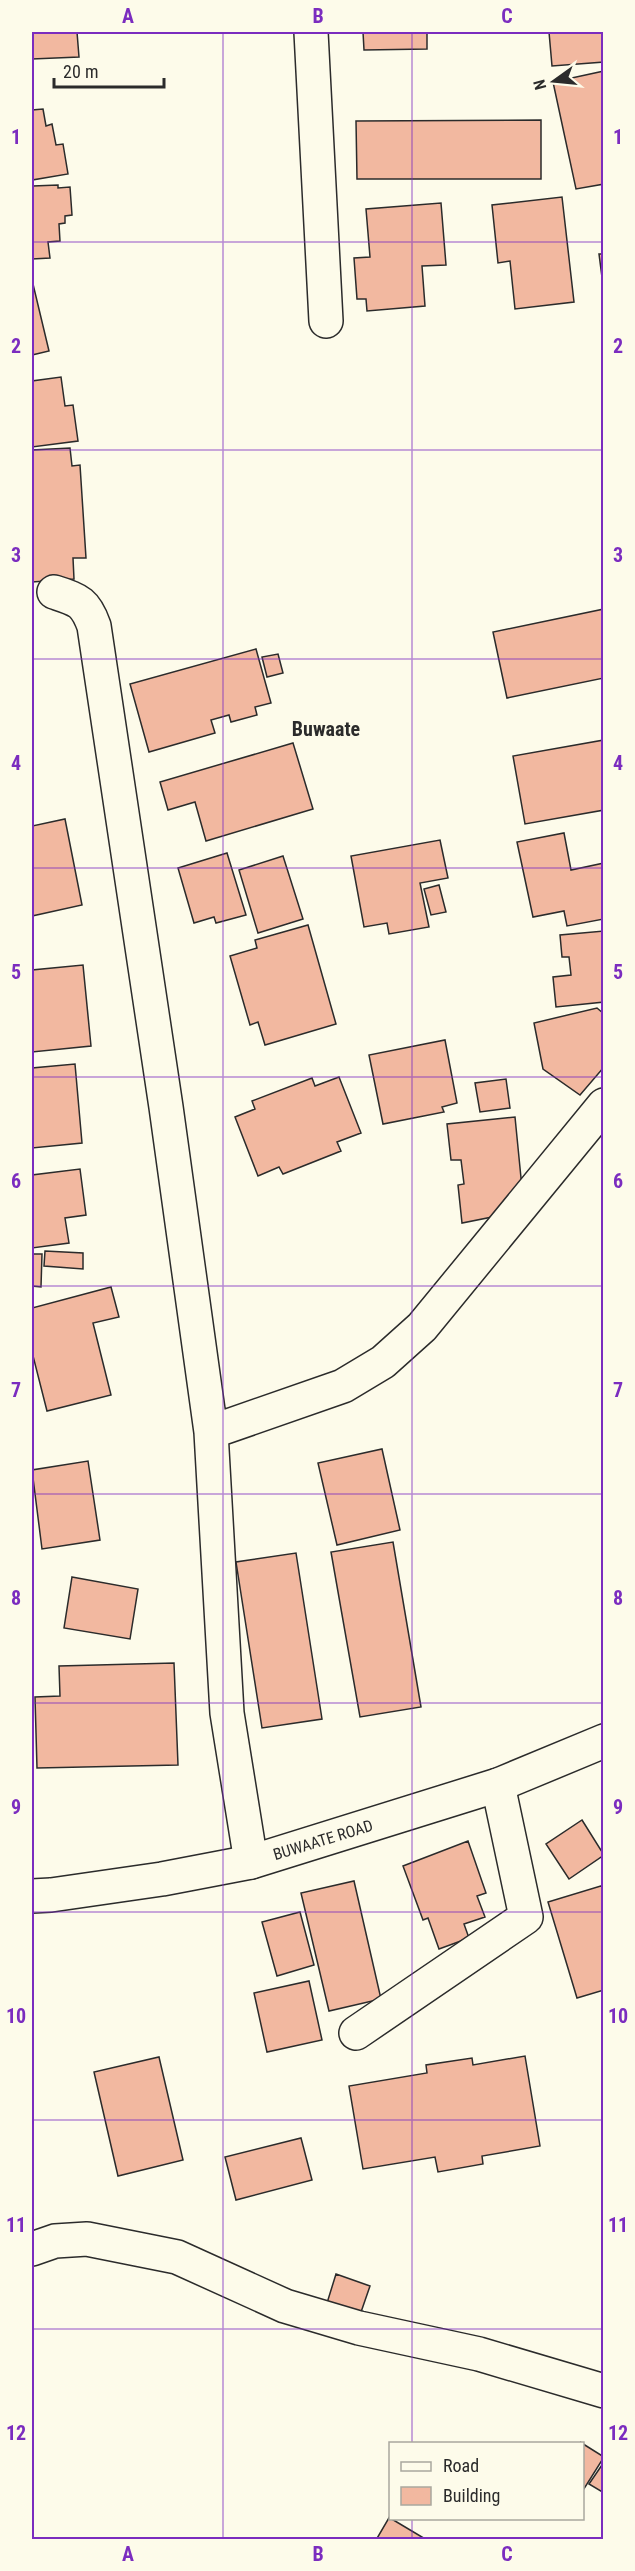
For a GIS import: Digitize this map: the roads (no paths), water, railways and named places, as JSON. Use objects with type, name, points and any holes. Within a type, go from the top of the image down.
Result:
[{"type":"street","points":[[311,32],[327,321]]},
{"type":"street","points":[[54,592],[79,600],[88,611],[94,626],[166,1107],[211,1431],[227,1713],[251,1862]]},
{"type":"street","points":[[211,1431],[343,1386],[383,1362],[422,1327],[603,1105]]},
{"type":"street","name":"BUWAATE ROAD","points":[[32,1896],[140,1882],[251,1862],[498,1785],[603,1741]]},
{"type":"street","points":[[356,2032],[526,1917],[498,1785]]},
{"type":"street","points":[[32,2249],[56,2241],[87,2239],[177,2258],[285,2306],[359,2328],[479,2354],[603,2391]]},
{"type":"district","name":"Buwaate","points":[[326,729]]}]
